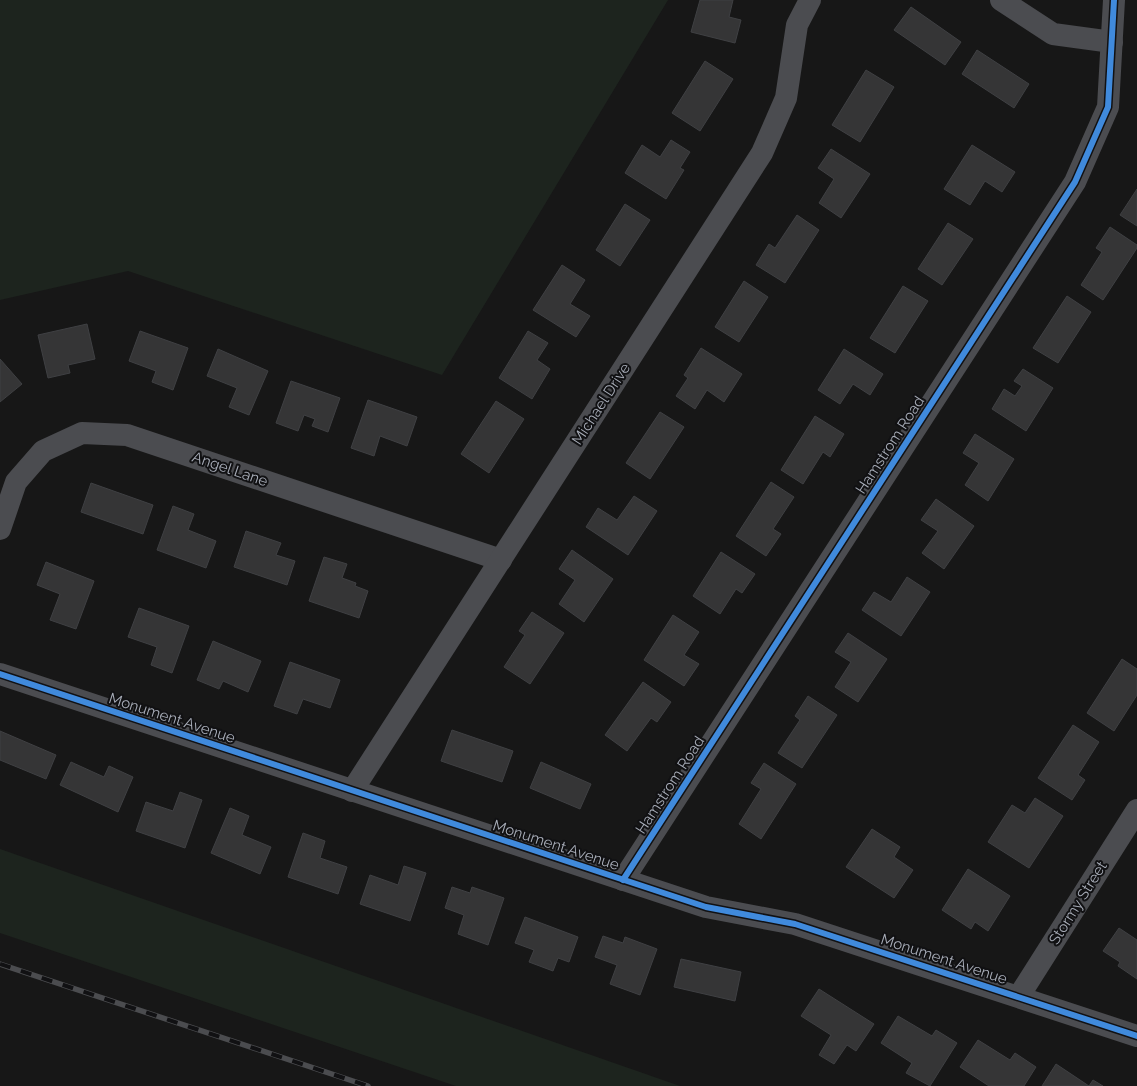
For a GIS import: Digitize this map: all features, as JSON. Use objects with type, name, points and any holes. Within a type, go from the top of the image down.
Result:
[{"type":"street","name":"Michael Drive","points":[[352,791],[762,153],[786,98],[797,25],[810,0]]},
{"type":"street","points":[[1001,0],[1053,34],[1112,42]]},
{"type":"street","name":"Hamstrom Road","points":[[623,880],[1075,182],[1108,107],[1114,0]]},
{"type":"street","name":"Angel Lane","points":[[0,528],[16,482],[43,451],[82,433],[127,435],[501,560]]},
{"type":"street","name":"Monument Avenue","points":[[0,674],[706,907],[795,924],[1137,1036]]},
{"type":"street","name":"Stormy Street","points":[[1018,996],[1137,810]]},
{"type":"shaded area","points":[[0,0],[668,0],[442,375],[128,271],[0,300]]},
{"type":"shaded area","points":[[0,849],[680,1086],[456,1086],[0,933]]},
{"type":"building","points":[[700,0],[733,0],[729,17],[741,20],[735,43],[691,32]]},
{"type":"building","points":[[911,7],[961,42],[945,65],[894,30]]},
{"type":"building","points":[[977,50],[1029,84],[1014,108],[962,74]]},
{"type":"building","points":[[705,61],[733,79],[700,131],[672,113]]},
{"type":"building","points":[[866,70],[894,87],[860,142],[832,125]]},
{"type":"building","points":[[671,140],[690,152],[680,168],[684,170],[666,199],[625,173],[642,145],[660,157]]},
{"type":"building","points":[[972,145],[1015,172],[1002,192],[985,181],[970,205],[944,189]]},
{"type":"building","points":[[831,149],[870,174],[841,218],[819,203],[834,179],[818,168]]},
{"type":"building","points":[[1137,189],[1137,226],[1120,215]]},
{"type":"building","points":[[625,204],[650,220],[620,266],[596,250]]},
{"type":"building","points":[[797,215],[819,230],[785,283],[756,265],[769,244],[775,248]]},
{"type":"building","points":[[948,223],[973,239],[942,285],[918,269]]},
{"type":"building","points":[[1110,227],[1137,245],[1137,248],[1103,300],[1081,285],[1102,252],[1096,248]]},
{"type":"building","points":[[562,265],[585,280],[570,304],[590,316],[576,337],[533,310]]},
{"type":"building","points":[[744,281],[768,297],[739,342],[715,327]]},
{"type":"building","points":[[903,286],[928,301],[895,353],[870,338]]},
{"type":"building","points":[[1067,296],[1091,312],[1058,363],[1033,348]]},
{"type":"building","points":[[87,324],[95,359],[68,365],[70,373],[48,378],[38,335]]},
{"type":"building","points":[[140,331],[188,348],[173,390],[152,382],[156,371],[129,361]]},
{"type":"building","points":[[528,331],[548,343],[537,360],[550,369],[532,399],[499,378]]},
{"type":"building","points":[[701,348],[742,374],[724,402],[707,390],[695,409],[676,396],[688,378],[684,375]]},
{"type":"building","points":[[218,349],[268,371],[249,415],[229,407],[237,388],[207,376]]},
{"type":"building","points":[[844,349],[883,374],[870,395],[853,384],[840,404],[818,390]]},
{"type":"building","points":[[0,359],[22,384],[0,402]]},
{"type":"building","points":[[1023,369],[1053,388],[1026,431],[992,409],[1004,389],[1015,396],[1022,386],[1014,381]]},
{"type":"building","points":[[291,381],[340,398],[328,432],[312,426],[315,419],[304,415],[298,431],[276,423]]},
{"type":"building","points":[[368,400],[417,417],[407,446],[380,436],[374,456],[351,448]]},
{"type":"building","points":[[496,401],[524,419],[489,473],[461,454]]},
{"type":"building","points":[[660,412],[684,427],[650,479],[626,463]]},
{"type":"building","points":[[815,416],[844,434],[830,457],[823,452],[803,484],[781,470]]},
{"type":"building","points":[[975,434],[1014,459],[988,501],[965,485],[979,463],[963,453]]},
{"type":"building","points":[[771,482],[794,497],[773,529],[781,534],[766,556],[736,536]]},
{"type":"building","points":[[91,483],[153,505],[143,534],[81,512]]},
{"type":"building","points":[[634,496],[657,511],[628,555],[586,527],[598,508],[617,520]]},
{"type":"building","points":[[936,499],[974,526],[944,569],[922,553],[938,531],[921,520]]},
{"type":"building","points":[[173,506],[194,514],[188,530],[216,541],[206,568],[157,550]]},
{"type":"building","points":[[246,531],[281,543],[276,555],[295,561],[287,585],[234,567]]},
{"type":"building","points":[[572,550],[613,579],[584,622],[559,604],[575,580],[559,569]]},
{"type":"building","points":[[721,552],[755,574],[742,593],[736,589],[720,614],[693,596]]},
{"type":"building","points":[[324,557],[347,564],[342,578],[356,583],[355,586],[368,591],[359,618],[309,601]]},
{"type":"building","points":[[46,562],[94,581],[76,629],[50,620],[60,594],[37,585]]},
{"type":"building","points":[[907,577],[930,592],[901,636],[862,610],[874,592],[891,602]]},
{"type":"building","points":[[139,608],[189,626],[172,673],[151,665],[157,647],[128,637]]},
{"type":"building","points":[[532,612],[564,633],[530,684],[504,667],[525,635],[519,631]]},
{"type":"building","points":[[673,615],[699,632],[684,655],[699,664],[684,686],[644,660]]},
{"type":"building","points":[[848,633],[887,659],[858,702],[835,687],[851,662],[835,652]]},
{"type":"building","points":[[213,641],[261,661],[248,692],[223,681],[219,689],[197,680]]},
{"type":"building","points":[[1122,659],[1137,669],[1137,695],[1114,731],[1087,713]]},
{"type":"building","points":[[290,662],[340,680],[330,708],[303,699],[297,714],[274,706]]},
{"type":"building","points":[[643,682],[671,702],[657,722],[651,718],[627,751],[605,735]]},
{"type":"building","points":[[808,696],[837,715],[802,768],[778,753],[800,720],[795,716]]},
{"type":"building","points":[[1073,725],[1099,742],[1078,775],[1085,780],[1072,800],[1038,778]]},
{"type":"building","points":[[452,730],[513,751],[502,782],[441,761]]},
{"type":"building","points":[[0,731],[56,755],[46,779],[0,760]]},
{"type":"building","points":[[71,762],[104,777],[109,766],[133,777],[118,812],[60,785]]},
{"type":"building","points":[[541,762],[591,784],[580,809],[530,788]]},
{"type":"building","points":[[764,763],[796,784],[761,839],[739,824],[761,789],[751,783]]},
{"type":"building","points":[[180,792],[202,800],[185,848],[136,831],[146,802],[173,811]]},
{"type":"building","points":[[1035,798],[1063,816],[1029,868],[988,842],[1012,805],[1025,813]]},
{"type":"building","points":[[230,808],[249,816],[242,835],[271,847],[260,874],[211,853]]},
{"type":"building","points":[[872,829],[900,847],[894,857],[913,870],[894,898],[846,867]]},
{"type":"building","points":[[303,833],[325,841],[320,858],[347,867],[338,894],[288,877]]},
{"type":"building","points":[[404,866],[426,873],[410,921],[360,904],[370,875],[398,885]]},
{"type":"building","points":[[968,869],[1010,896],[988,931],[975,922],[971,929],[942,910]]},
{"type":"building","points":[[452,887],[470,893],[472,887],[504,898],[488,945],[458,934],[464,915],[445,908]]},
{"type":"building","points":[[525,917],[578,937],[569,962],[558,958],[553,971],[529,962],[534,950],[515,943]]},
{"type":"building","points":[[1119,928],[1137,940],[1137,979],[1118,966],[1120,962],[1103,951]]},
{"type":"building","points":[[603,936],[623,943],[625,937],[657,949],[640,995],[610,984],[617,965],[595,957]]},
{"type":"building","points":[[681,959],[741,972],[735,1001],[674,987]]},
{"type":"building","points":[[819,989],[874,1024],[856,1051],[847,1045],[834,1064],[819,1055],[831,1035],[801,1016]]},
{"type":"building","points":[[898,1016],[932,1036],[936,1030],[957,1043],[930,1086],[906,1073],[912,1063],[881,1043]]},
{"type":"building","points":[[978,1040],[1010,1060],[1015,1053],[1036,1067],[1024,1086],[989,1086],[960,1067]]},
{"type":"building","points":[[1056,1064],[1089,1086],[1042,1086]]},
{"type":"building","points":[[1093,1080],[1103,1086],[1089,1086]]},
{"type":"railway","points":[[0,964],[368,1086]]},
{"type":"cycle path","points":[[623,880],[1075,182],[1108,107],[1114,0]]},
{"type":"cycle path","points":[[0,674],[706,907],[795,924],[1137,1036]]}]
